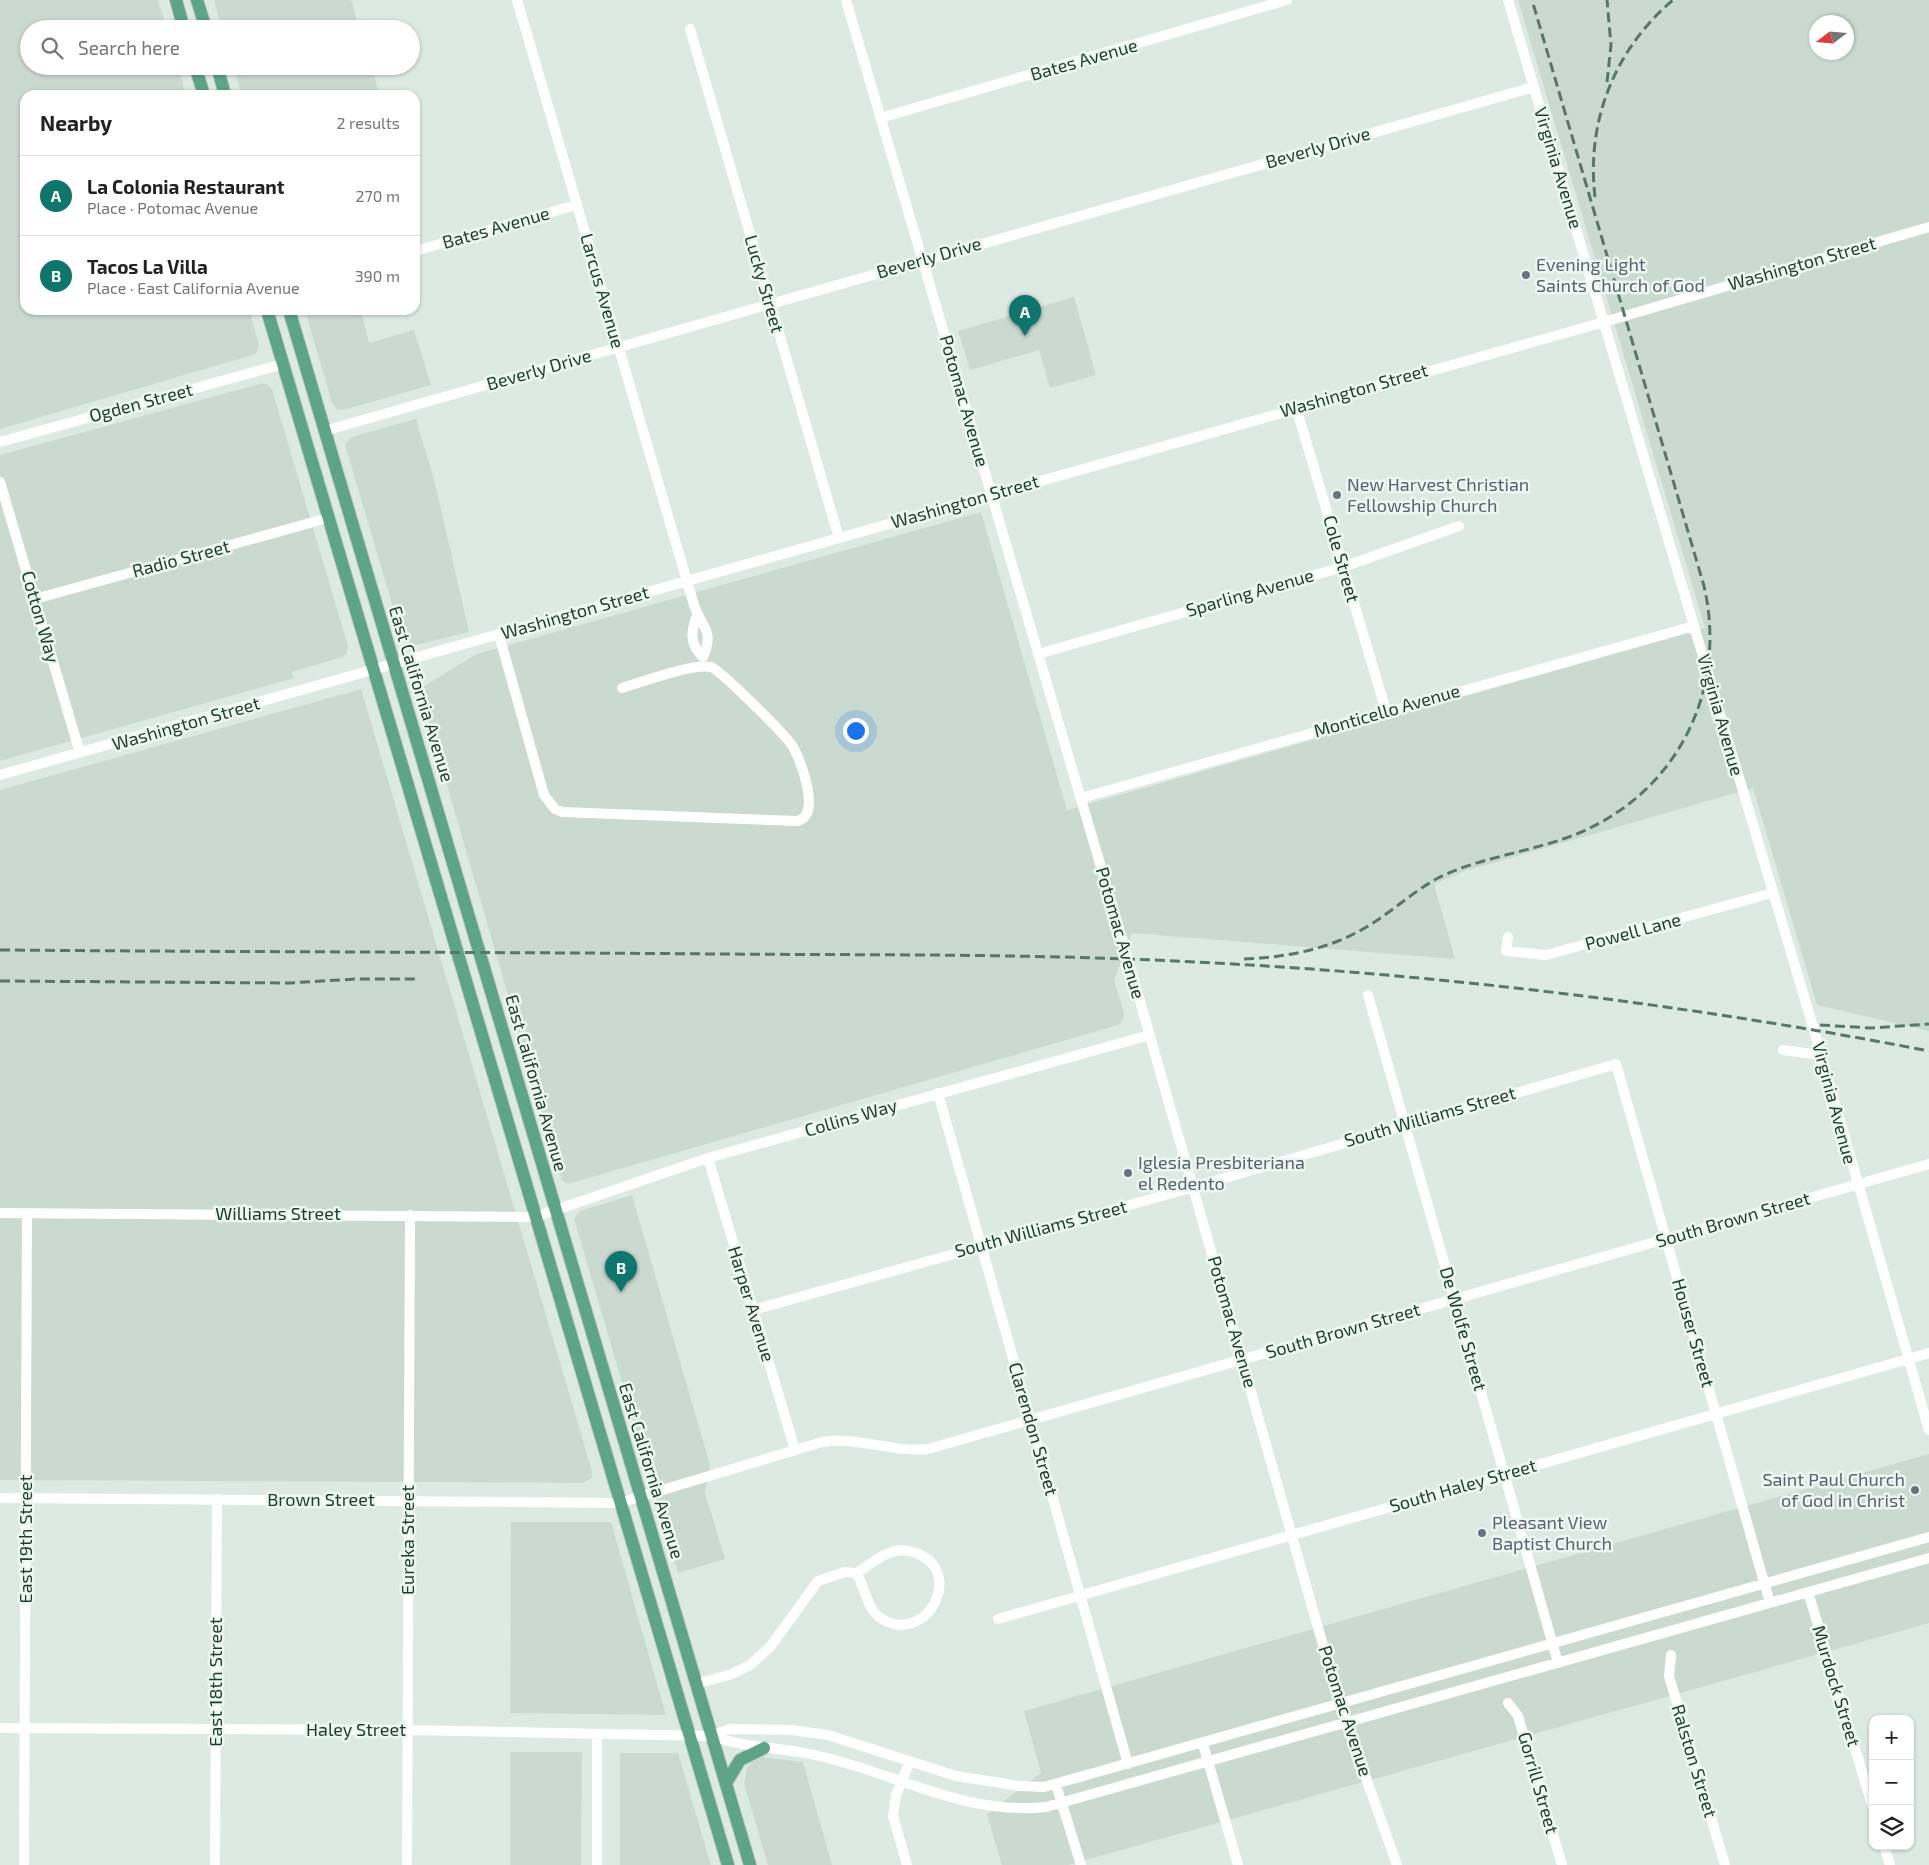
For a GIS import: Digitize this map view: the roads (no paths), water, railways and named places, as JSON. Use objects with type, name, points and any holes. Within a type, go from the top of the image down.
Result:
[{"type":"main road","points":[[176,0],[182,20]]},
{"type":"main road","points":[[197,0],[203,20]]},
{"type":"main road","points":[[198,75],[202,90]]},
{"type":"main road","points":[[219,75],[224,90]]},
{"type":"main road","points":[[268,315],[619,1503],[728,1865]]},
{"type":"main road","name":"East California Avenue","points":[[290,315],[554,1210],[750,1865]]},
{"type":"main road","points":[[726,1783],[740,1760],[764,1748]]},
{"type":"street","name":"Larcus Avenue","points":[[517,0],[687,582],[697,615],[706,627],[709,639],[704,662]]},
{"type":"street","name":"Potomac Avenue","points":[[846,0],[1150,1035],[1340,1705],[1397,1865]]},
{"type":"street","name":"Bates Avenue","points":[[880,118],[1287,0]]},
{"type":"street","name":"Virginia Avenue","points":[[1508,0],[1821,1055],[1929,1430]]},
{"type":"street","name":"Lucky Street","points":[[690,29],[839,538]]},
{"type":"street","name":"Beverly Drive","points":[[324,431],[1534,88]]},
{"type":"street","name":"Bates Avenue","points":[[420,249],[576,205]]},
{"type":"street","name":"Washington Street","points":[[0,775],[374,671],[1296,407],[1604,322],[1929,227]]},
{"type":"street","name":"Ogden Street","points":[[0,442],[283,364]]},
{"type":"street","name":"Cole Street","points":[[1296,407],[1386,710]]},
{"type":"street","name":"Cotton Way","points":[[0,482],[80,753]]},
{"type":"street","name":"Radio Street","points":[[34,599],[328,518]]},
{"type":"street","name":"Sparling Avenue","points":[[1038,654],[1343,566],[1459,526]]},
{"type":"street","points":[[499,635],[544,795],[555,809],[572,812],[796,822],[804,819],[810,807],[810,799],[793,748],[716,669],[704,662],[692,640],[692,631],[697,615]]},
{"type":"street","name":"Monticello Avenue","points":[[1080,798],[1386,710],[1694,626]]},
{"type":"street","points":[[622,688],[704,662]]},
{"type":"street","name":"Powell Lane","points":[[1508,937],[1506,951],[1546,955],[1772,893]]},
{"type":"street","name":"De Wolfe Street","points":[[1368,995],[1558,1663]]},
{"type":"street","name":"Collins Way","points":[[554,1210],[708,1158],[1150,1035]]},
{"type":"street","points":[[1783,1050],[1821,1055]]},
{"type":"street","name":"South Williams Street","points":[[753,1310],[1194,1187],[1616,1064]]},
{"type":"street","name":"Houser Street","points":[[1616,1064],[1770,1603]]},
{"type":"street","name":"Clarendon Street","points":[[938,1093],[1128,1764]]},
{"type":"street","name":"Harper Avenue","points":[[708,1158],[794,1450]]},
{"type":"street","name":"South Brown Street","points":[[640,1496],[822,1442],[850,1440],[896,1450],[928,1449],[1929,1164]]},
{"type":"street","name":"Williams Street","points":[[0,1213],[535,1217],[554,1210]]},
{"type":"street","name":"East 19th Street","points":[[24,1865],[27,1213]]},
{"type":"street","name":"Eureka Street","points":[[407,1865],[410,1215]]},
{"type":"street","name":"South Haley Street","points":[[998,1619],[1929,1353]]},
{"type":"street","name":"Brown Street","points":[[0,1498],[619,1503],[640,1496]]},
{"type":"street","name":"East 18th Street","points":[[215,1865],[217,1499]]},
{"type":"street","points":[[711,1736],[730,1729],[828,1735],[956,1776],[1020,1786],[1056,1785],[1929,1537]]},
{"type":"street","points":[[696,1684],[732,1674],[750,1665],[770,1647],[818,1581],[845,1572],[856,1573],[886,1553],[902,1550],[918,1553],[930,1561],[936,1570],[939,1582],[938,1596],[930,1612],[922,1618],[911,1622],[892,1623],[882,1619],[874,1612],[856,1573]]},
{"type":"street","points":[[711,1736],[733,1744],[815,1755],[902,1781],[939,1795],[981,1805],[1026,1809],[1062,1802],[1208,1762],[1929,1558]]},
{"type":"street","name":"Murdock Street","points":[[1808,1592],[1872,1805]]},
{"type":"street","name":"Ralston Street","points":[[1671,1655],[1669,1676],[1725,1865]]},
{"type":"street","name":"Gorrill Street","points":[[1508,1703],[1518,1716],[1562,1865]]},
{"type":"street","name":"Haley Street","points":[[0,1728],[408,1730],[711,1736]]},
{"type":"street","points":[[597,1734],[597,1865]]},
{"type":"street","points":[[1203,1744],[1238,1865]]},
{"type":"street","points":[[907,1865],[893,1816],[894,1801],[910,1761]]},
{"type":"street","points":[[1056,1785],[1081,1865]]},
{"type":"street","points":[[1885,1850],[1890,1865]]},
{"type":"railway","points":[[1244,959],[1296,953],[1345,938],[1384,916],[1438,878],[1473,864],[1544,845],[1579,833],[1614,815],[1644,791],[1668,764],[1688,733],[1701,699],[1709,663],[1710,625],[1704,586],[1532,0]]},
{"type":"railway","points":[[1607,0],[1611,45],[1607,82]]},
{"type":"railway","points":[[1595,197],[1593,169],[1595,141],[1600,114],[1609,88],[1620,64],[1635,41],[1653,19],[1673,0]]},
{"type":"railway","points":[[0,950],[975,955],[1077,957],[1229,964],[1430,979],[1630,1002],[1830,1033],[1929,1051]]},
{"type":"railway","points":[[0,981],[289,983],[356,979],[418,979]]},
{"type":"railway","points":[[1820,1025],[1871,1028],[1929,1024]]},
{"type":"place","name":"Evening Light Saints Church of God","points":[[1526,275]]},
{"type":"place","name":"La Colonia Restaurant","points":[[1025,336]]},
{"type":"place","name":"New Harvest Christian Fellowship Church","points":[[1337,495]]},
{"type":"place","name":"Iglesia Presbiteriana el Redento","points":[[1128,1173]]},
{"type":"place","name":"Tacos La Villa","points":[[621,1292]]},
{"type":"place","name":"Saint Paul Church of God in Christ","points":[[1915,1490]]},
{"type":"place","name":"Pleasant View Baptist Church","points":[[1482,1533]]}]
